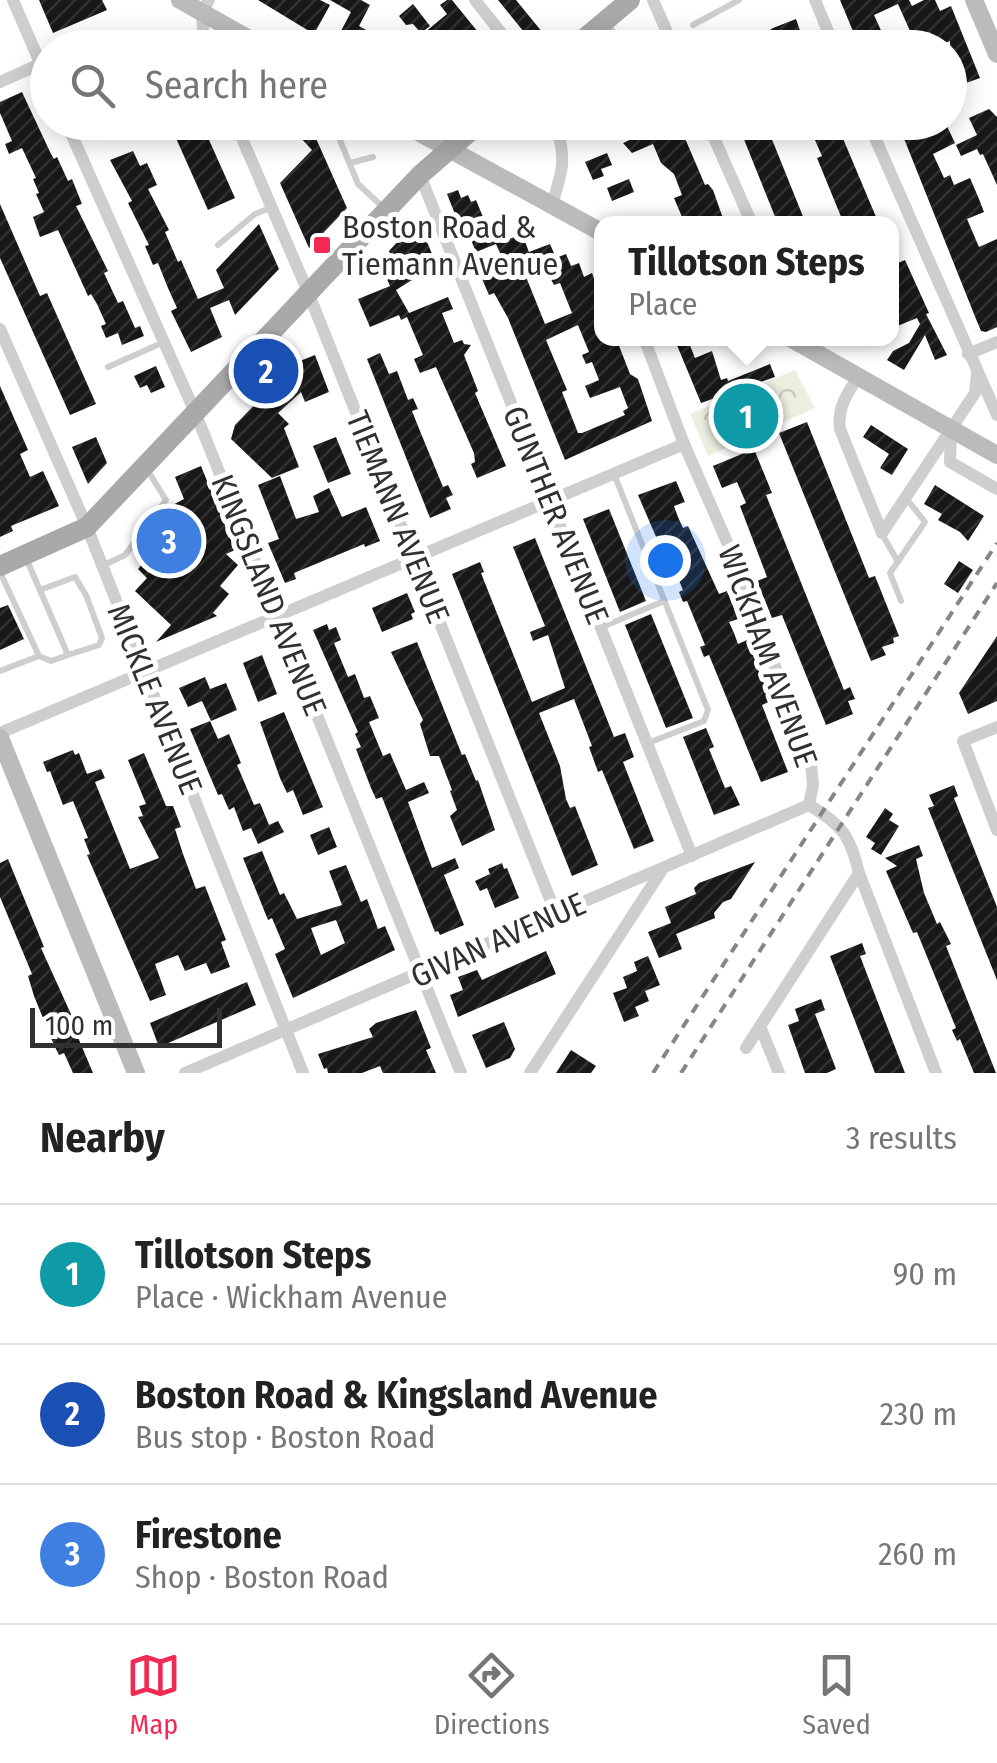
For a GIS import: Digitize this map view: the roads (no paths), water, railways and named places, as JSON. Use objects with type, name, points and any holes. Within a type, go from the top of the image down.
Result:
[{"type":"main road","points":[[595,30],[630,0]]},
{"type":"main road","points":[[0,569],[87,527],[386,210],[460,140]]},
{"type":"street","points":[[12,0],[30,41]]},
{"type":"street","points":[[180,0],[205,6],[240,30]]},
{"type":"street","points":[[475,0],[499,30]]},
{"type":"street","points":[[653,0],[666,30]]},
{"type":"street","points":[[815,0],[828,30]]},
{"type":"street","points":[[974,0],[997,54]]},
{"type":"street","points":[[0,82],[30,68]]},
{"type":"street","name":"KINGSLAND AVENUE","points":[[74,140],[196,412],[460,1073]]},
{"type":"street","name":"TIEMANN AVENUE","points":[[243,140],[308,292],[556,914]]},
{"type":"street","points":[[431,140],[594,228]]},
{"type":"street","points":[[552,204],[564,166],[561,140]]},
{"type":"street","points":[[715,140],[748,216]]},
{"type":"street","points":[[876,140],[997,415]]},
{"type":"street","name":"GUNTHER AVENUE","points":[[420,175],[692,856]]},
{"type":"street","name":"MICKLE AVENUE","points":[[0,329],[87,527],[302,1073]]},
{"type":"street","points":[[968,354],[997,342]]},
{"type":"street","name":"WICKHAM AVENUE","points":[[647,346],[684,444],[741,574],[811,764],[813,785],[809,805],[837,822],[852,845],[858,873],[936,1073]]},
{"type":"street","points":[[805,346],[997,455]]},
{"type":"street","points":[[882,533],[974,393],[977,371]]},
{"type":"street","points":[[858,377],[838,416],[882,533]]},
{"type":"street","points":[[950,429],[950,462],[997,489]]},
{"type":"street","points":[[136,1073],[0,736],[414,556],[684,444]]},
{"type":"street","points":[[997,726],[963,741],[997,830]]},
{"type":"street","name":"GIVAN AVENUE","points":[[185,1073],[809,805]]},
{"type":"street","points":[[530,1073],[664,868]]},
{"type":"street","points":[[746,1048],[858,873]]},
{"type":"street","points":[[760,1026],[779,1073]]},
{"type":"lane","points":[[693,25],[740,0]]},
{"type":"lane","points":[[605,20],[613,30]]},
{"type":"lane","points":[[340,140],[358,184],[386,210]]},
{"type":"lane","points":[[350,163],[372,157]]},
{"type":"lane","points":[[218,245],[255,214],[272,207]]},
{"type":"lane","points":[[108,367],[164,342]]},
{"type":"lane","points":[[102,566],[125,555],[166,500],[145,466]]},
{"type":"lane","points":[[614,474],[708,710],[704,721],[647,744]]},
{"type":"lane","points":[[901,601],[890,573],[925,522],[905,498]]},
{"type":"lane","points":[[882,533],[898,562]]},
{"type":"lane","points":[[24,555],[68,655]]},
{"type":"lane","points":[[0,569],[39,656]]},
{"type":"lane","points":[[0,671],[39,656],[51,660],[99,645],[102,638],[76,577],[40,590]]},
{"type":"lane","points":[[600,627],[665,601]]},
{"type":"railway","points":[[653,1073],[997,543]]},
{"type":"railway","points":[[681,1073],[997,583]]},
{"type":"place","name":"Boston Road & Tiemann Avenue","points":[[322,245]]},
{"type":"place","name":"Boston Road & Kingsland Avenue","points":[[266,371]]},
{"type":"place","name":"Tillotson Steps","points":[[746,416]]},
{"type":"place","name":"Firestone","points":[[169,541]]}]
